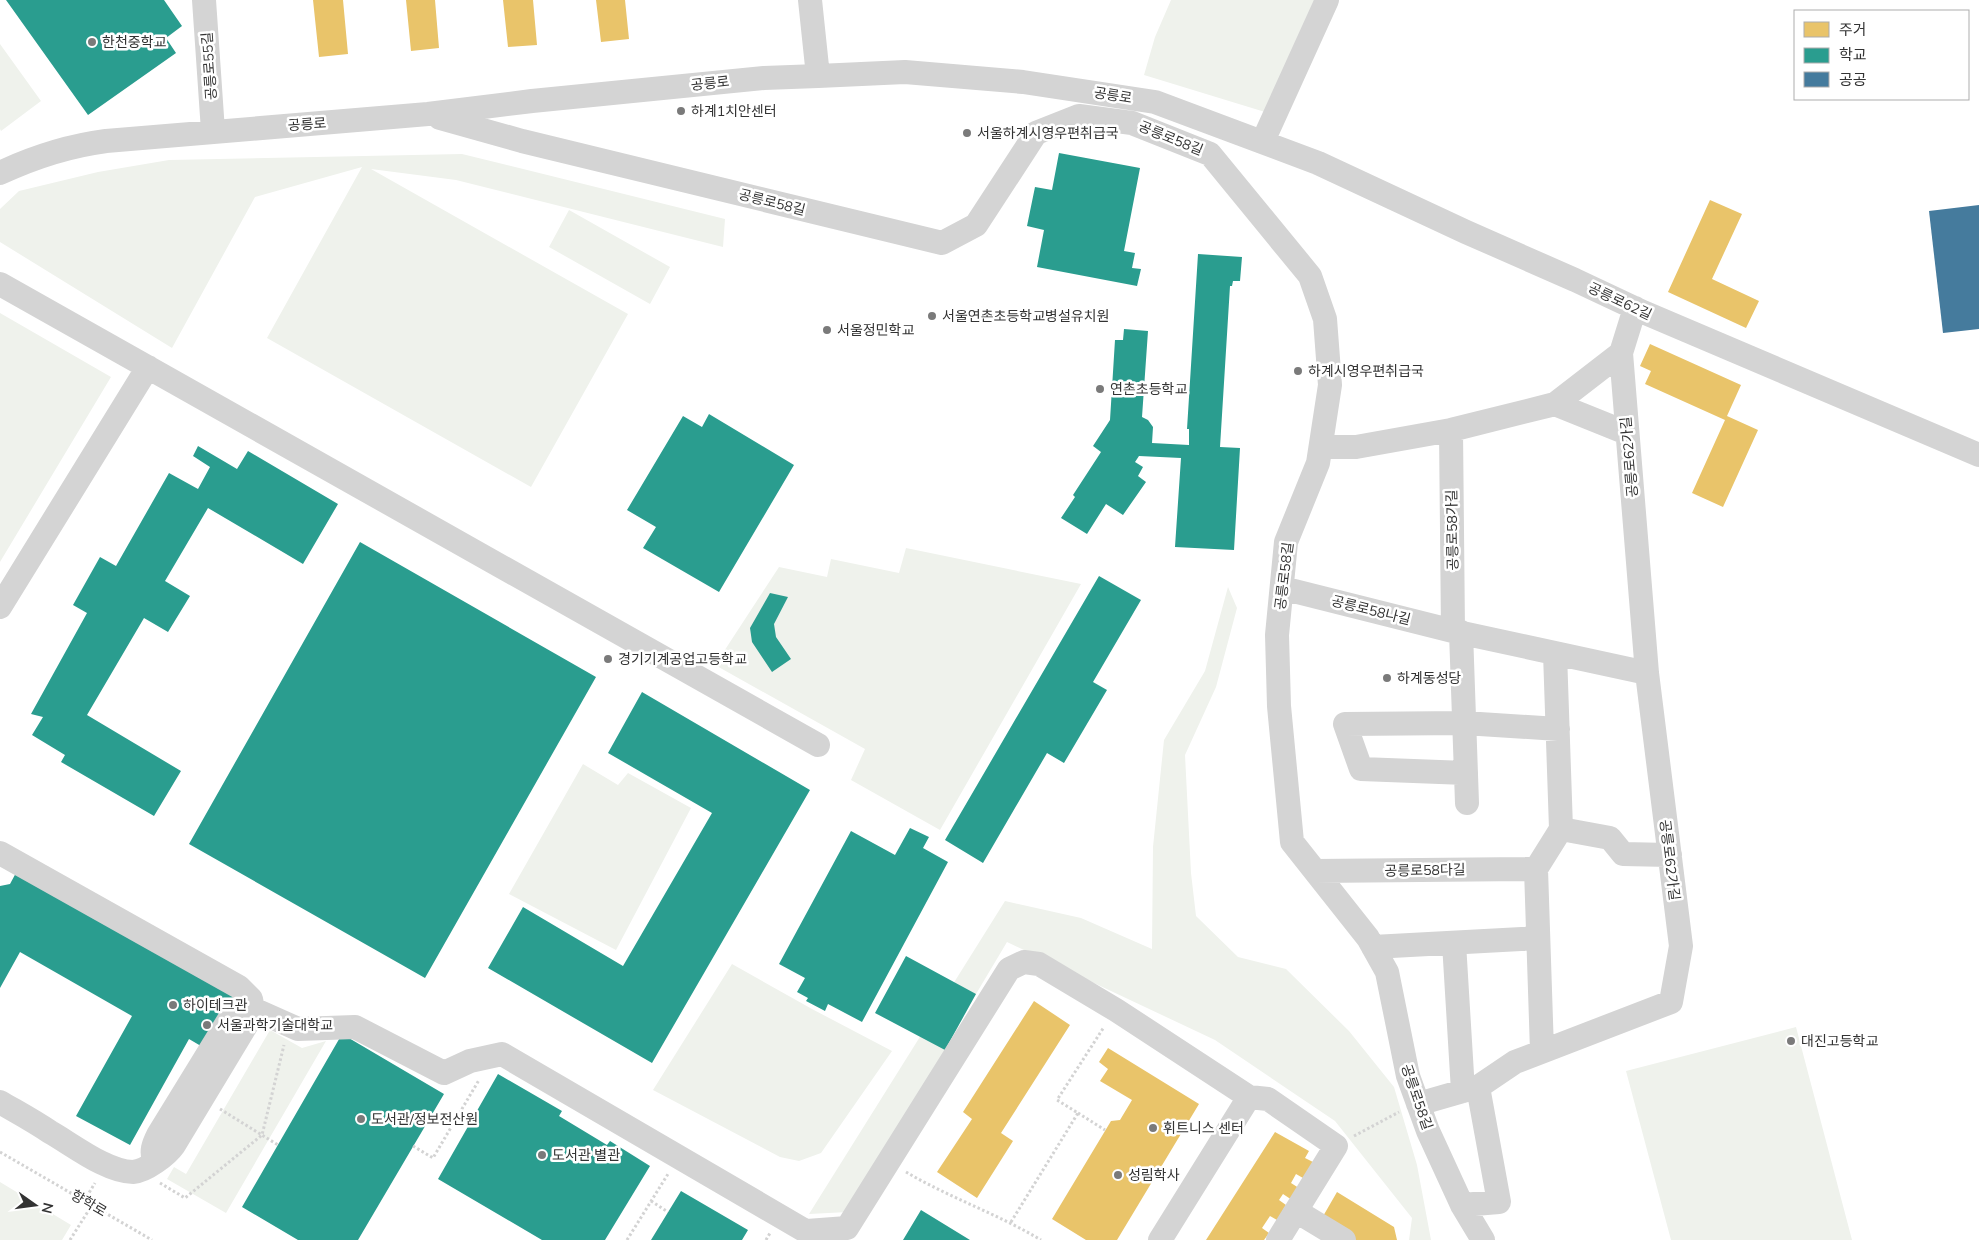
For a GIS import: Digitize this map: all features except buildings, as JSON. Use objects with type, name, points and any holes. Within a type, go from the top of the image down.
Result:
[{"type":"street","name":"공릉로55길","points":[[204,0],[213,131]]},
{"type":"street","points":[[810,0],[818,76]]},
{"type":"street","points":[[1263,141],[1327,0]]},
{"type":"street","name":"공릉로","points":[[0,173],[52,152],[77,145],[213,131],[428,114],[532,101],[764,78],[905,72],[1023,82],[1155,102],[1263,141]]},
{"type":"street","name":"공릉로58길","points":[[428,114],[522,141],[942,243],[976,225],[1036,132],[1079,116],[1132,123],[1210,154],[1310,276],[1325,319],[1330,385],[1322,447],[1318,463],[1286,542],[1277,635],[1279,706],[1292,842],[1368,938],[1387,972],[1408,1076],[1418,1104],[1428,1131],[1462,1204],[1483,1240]]},
{"type":"street","name":"공릉로62길","points":[[1263,141],[1318,163],[1635,308],[1979,455]]},
{"type":"street","points":[[0,284],[818,745]]},
{"type":"street","name":"공릉로62가길","points":[[1418,1104],[1471,1089],[1515,1062],[1671,1002],[1681,946],[1647,673],[1621,353],[1635,308]]},
{"type":"street","points":[[1322,447],[1356,447],[1451,430],[1554,404],[1621,353]]},
{"type":"street","points":[[0,607],[148,367]]},
{"type":"street","points":[[1554,404],[1627,433]]},
{"type":"street","name":"공릉로58가길","points":[[1451,430],[1457,631]]},
{"type":"street","name":"공릉로58나길","points":[[1282,588],[1457,631],[1647,673]]},
{"type":"street","points":[[1457,631],[1464,723],[1467,803]]},
{"type":"street","points":[[1542,1051],[1536,868],[1561,829],[1555,653]]},
{"type":"street","points":[[1466,773],[1360,769],[1345,724],[1464,723],[1558,729]]},
{"type":"street","points":[[1561,829],[1610,838],[1622,854],[1670,855]]},
{"type":"street","points":[[0,853],[240,987],[251,999],[253,1010],[247,1024],[168,1153],[162,1158],[133,1172],[105,1165],[0,1102]]},
{"type":"street","name":"공릉로58다길","points":[[1315,871],[1536,868]]},
{"type":"street","points":[[1373,947],[1538,938]]},
{"type":"street","points":[[1454,943],[1471,1089],[1499,1202],[1462,1204]]},
{"type":"street","points":[[146,1166],[152,1155],[152,1146],[158,1135],[233,1014],[240,1008],[253,1010],[298,1029],[355,1027],[444,1073],[470,1060],[502,1054],[814,1235],[847,1228],[1009,970],[1024,962],[1039,964],[1116,1010],[1249,1097],[1268,1098],[1336,1146],[1278,1240]]},
{"type":"street","points":[[1160,1240],[1249,1097]]},
{"type":"street","points":[[1296,1211],[1344,1240]]},
{"type":"path","points":[[1105,1130],[1057,1100],[1116,1010]]},
{"type":"path","points":[[146,1166],[185,1198],[262,1135],[289,1025]]},
{"type":"path","points":[[413,1146],[433,1158],[493,1056]]},
{"type":"path","points":[[203,1098],[278,1145]]},
{"type":"path","points":[[1336,1146],[1418,1104]]},
{"type":"path","points":[[1011,1222],[1078,1113]]},
{"type":"path","name":"향학로","points":[[0,1152],[152,1240]]},
{"type":"path","points":[[628,1240],[679,1157]]},
{"type":"path","points":[[888,1162],[932,1187],[1011,1222],[1041,1240]]},
{"type":"path","points":[[652,1201],[668,1212]]},
{"type":"path","points":[[70,1240],[92,1205]]},
{"type":"shaded area","points":[[1171,0],[1319,0],[1265,112],[1144,75],[1155,37]]},
{"type":"shaded area","points":[[0,44],[41,101],[1,131],[0,129]]},
{"type":"shaded area","points":[[462,154],[725,219],[723,247],[456,180],[371,169],[628,314],[531,487],[267,338],[362,167],[255,197],[172,348],[0,242],[0,209],[19,191],[98,172],[169,160]]},
{"type":"shaded area","points":[[569,210],[670,267],[650,304],[549,247]]},
{"type":"shaded area","points":[[0,313],[111,377],[0,562]]},
{"type":"shaded area","points":[[906,548],[1081,584],[940,830],[851,780],[865,749],[715,665],[779,567],[827,577],[831,559],[899,573]]},
{"type":"shaded area","points":[[1228,587],[1237,608],[1216,687],[1185,755],[1191,873],[1196,916],[1238,957],[1286,969],[1349,1031],[1394,1087],[1417,1165],[1431,1240],[1409,1240],[1412,1218],[1335,1121],[1215,1040],[1007,942],[848,1212],[809,1214],[1005,901],[1081,918],[1152,949],[1153,847],[1164,740],[1205,671]]},
{"type":"shaded area","points":[[583,764],[618,785],[628,773],[691,808],[616,950],[509,894]]},
{"type":"shaded area","points":[[732,964],[892,1051],[821,1153],[799,1161],[780,1157],[653,1090]]},
{"type":"shaded area","points":[[1796,1027],[1852,1240],[1671,1240],[1626,1071]]},
{"type":"shaded area","points":[[270,1030],[302,1048],[326,1041],[226,1213],[167,1179],[174,1167],[186,1174]]},
{"type":"shaded area","points":[[0,1182],[71,1225],[62,1240],[0,1240]]},
{"type":"place","name":"한천중학교","points":[[92,42]]},
{"type":"place","name":"하계1치안센터","points":[[681,111]]},
{"type":"place","name":"서울하계시영우편취급국","points":[[967,133]]},
{"type":"place","name":"서울연촌초등학교병설유치원","points":[[932,316]]},
{"type":"place","name":"서울정민학교","points":[[827,330]]},
{"type":"place","name":"하계시영우편취급국","points":[[1298,371]]},
{"type":"place","name":"연촌초등학교","points":[[1100,389]]},
{"type":"place","name":"경기기계공업고등학교","points":[[608,659]]},
{"type":"place","name":"하계동성당","points":[[1387,678]]},
{"type":"place","name":"하이테크관","points":[[173,1005]]},
{"type":"place","name":"서울과학기술대학교","points":[[207,1025]]},
{"type":"place","name":"대진고등학교","points":[[1791,1041]]},
{"type":"place","name":"도서관/정보전산원","points":[[361,1119]]},
{"type":"place","name":"휘트니스 센터","points":[[1153,1128]]},
{"type":"place","name":"도서관 별관","points":[[542,1155]]},
{"type":"place","name":"성림학사","points":[[1118,1175]]}]
